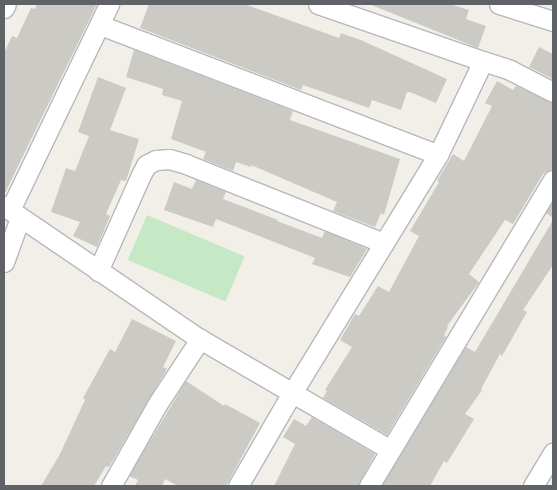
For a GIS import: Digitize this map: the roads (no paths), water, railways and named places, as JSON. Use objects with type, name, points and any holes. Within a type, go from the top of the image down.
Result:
[{"type":"street","points":[[4,8],[6,4]]},
{"type":"street","points":[[4,262],[11,212],[109,4]]},
{"type":"street","points":[[318,4],[510,70],[553,92]]},
{"type":"street","points":[[503,4],[553,21]]},
{"type":"street","points":[[100,25],[438,155]]},
{"type":"street","points":[[238,486],[292,393],[438,155],[483,61]]},
{"type":"street","points":[[98,271],[146,165],[163,160],[186,164],[384,243]]},
{"type":"street","points":[[368,486],[553,180]]},
{"type":"street","points":[[11,212],[200,339],[389,449]]},
{"type":"street","points":[[111,486],[158,402],[200,339]]},
{"type":"street","points":[[533,486],[553,453]]}]
